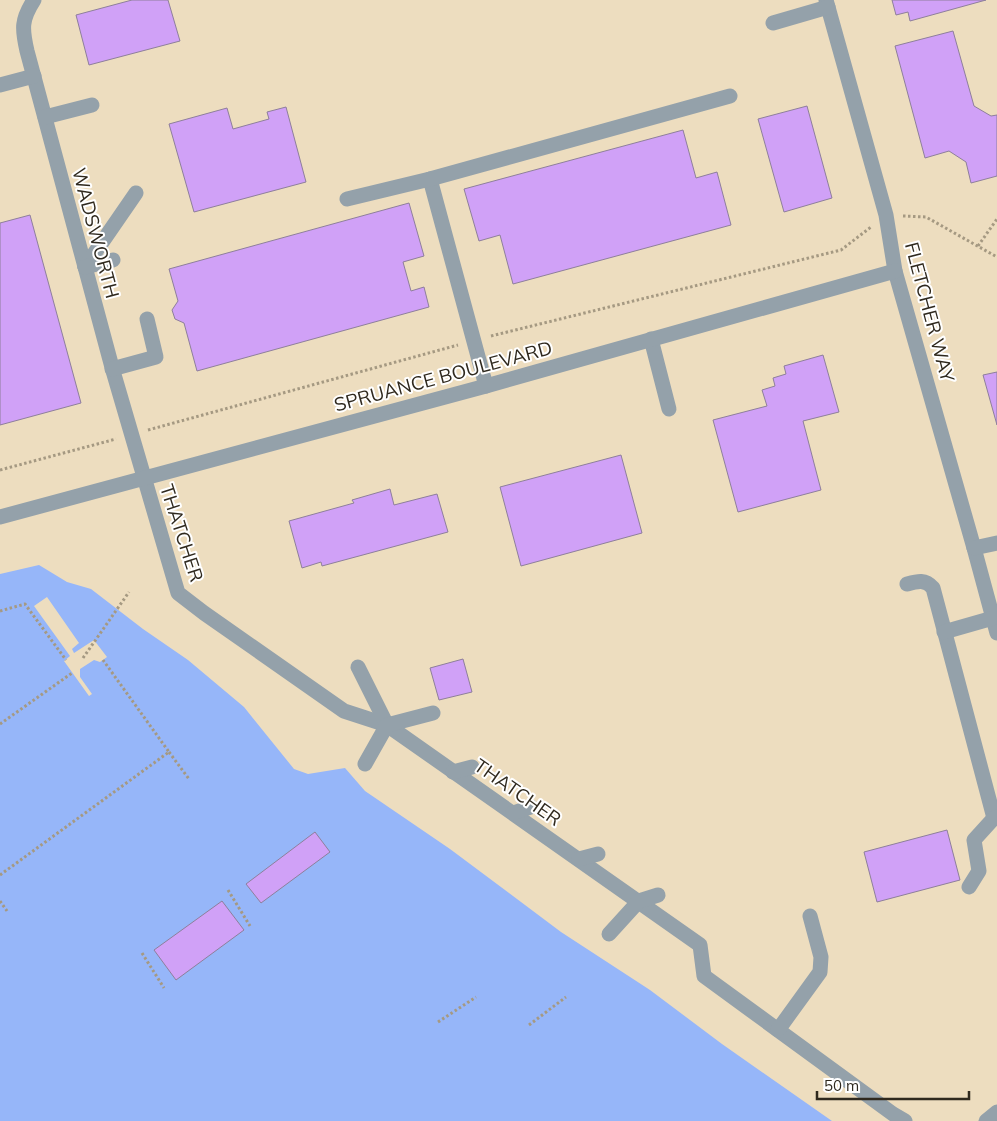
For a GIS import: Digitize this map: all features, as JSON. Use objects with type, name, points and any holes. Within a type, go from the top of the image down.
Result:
[{"type":"street","name":"WADSWORTH","points":[[34,0],[22,28],[112,369],[143,477]]},
{"type":"street","points":[[773,23],[827,4]]},
{"type":"street","name":"FLETCHER WAY","points":[[827,4],[886,215],[895,271],[995,626]]},
{"type":"street","points":[[0,85],[34,76]]},
{"type":"street","points":[[347,199],[430,179],[730,96]]},
{"type":"street","points":[[45,117],[92,105]]},
{"type":"street","points":[[430,179],[486,386]]},
{"type":"street","points":[[85,267],[136,192]]},
{"type":"street","points":[[85,267],[114,260]]},
{"type":"street","name":"SPRUANCE BOULEVARD","points":[[0,517],[486,386],[895,271]]},
{"type":"street","points":[[112,369],[156,357],[147,319]]},
{"type":"street","points":[[651,339],[669,409]]},
{"type":"street","name":"THATCHER","points":[[143,477],[178,592],[204,614],[344,711],[387,725],[700,945],[704,976],[905,1121]]},
{"type":"street","points":[[974,548],[997,543]]},
{"type":"street","points":[[907,584],[920,581],[928,583],[933,588],[995,818],[974,840],[979,871],[969,887]]},
{"type":"street","points":[[944,632],[995,626]]},
{"type":"street","points":[[358,667],[387,725]]},
{"type":"street","points":[[365,764],[387,725],[433,713]]},
{"type":"street","points":[[453,772],[472,767]]},
{"type":"street","points":[[513,813],[531,807]]},
{"type":"street","points":[[579,859],[598,854]]},
{"type":"street","points":[[609,934],[639,901],[658,895]]},
{"type":"street","points":[[778,1030],[820,972],[821,957],[810,916]]},
{"type":"street","points":[[986,1121],[997,1112]]},
{"type":"path","points":[[0,470],[474,341],[841,250],[886,215],[926,216],[997,257]]},
{"type":"path","points":[[978,246],[997,219]]},
{"type":"path","points":[[83,658],[129,592]]},
{"type":"path","points":[[0,611],[25,604],[66,660]]},
{"type":"path","points":[[103,660],[168,752],[189,778]]},
{"type":"path","points":[[0,724],[72,673]]},
{"type":"path","points":[[0,875],[168,752]]},
{"type":"path","points":[[228,890],[250,926]]},
{"type":"path","points":[[0,901],[7,911]]},
{"type":"path","points":[[142,953],[164,988]]},
{"type":"path","points":[[438,1022],[476,997]]},
{"type":"path","points":[[529,1025],[566,997]]},
{"type":"water","points":[[39,565],[67,582],[91,589],[143,629],[188,660],[244,707],[294,769],[308,774],[345,768],[365,791],[450,849],[561,932],[650,990],[722,1044],[832,1121],[0,1121],[0,574]]},
{"type":"pier","points":[[47,597],[79,643],[72,649],[74,653],[94,640],[107,657],[100,662],[94,660],[80,669],[80,677],[92,694],[89,696],[64,661],[70,656],[34,606]]},
{"type":"building","points":[[132,0],[168,0],[180,41],[89,65],[76,15]]},
{"type":"building","points":[[892,0],[986,0],[910,21],[908,12],[896,15]]},
{"type":"building","points":[[953,31],[974,106],[991,116],[997,115],[997,176],[971,183],[966,162],[949,151],[925,158],[895,46]]},
{"type":"building","points":[[807,106],[832,198],[784,212],[758,119]]},
{"type":"building","points":[[286,107],[306,182],[194,212],[169,124],[227,108],[233,129],[269,119],[267,112]]},
{"type":"building","points":[[683,130],[696,178],[717,172],[731,225],[513,284],[500,235],[479,241],[464,189]]},
{"type":"building","points":[[409,203],[424,256],[403,262],[411,291],[424,287],[429,307],[197,371],[184,323],[175,319],[172,310],[178,301],[169,269]]},
{"type":"building","points":[[30,215],[81,403],[0,425],[0,223]]},
{"type":"building","points":[[823,355],[839,412],[803,421],[821,490],[738,512],[713,420],[767,406],[762,390],[775,386],[773,378],[786,374],[784,366]]},
{"type":"building","points":[[997,372],[997,425],[983,375]]},
{"type":"building","points":[[621,455],[642,533],[521,566],[500,487]]},
{"type":"building","points":[[390,489],[394,505],[437,494],[448,532],[322,566],[321,562],[302,568],[289,521],[354,503],[352,500]]},
{"type":"building","points":[[463,659],[472,692],[439,700],[430,668]]},
{"type":"building","points":[[947,830],[960,880],[877,902],[864,852]]},
{"type":"building","points":[[315,832],[330,852],[261,903],[246,884]]},
{"type":"building","points":[[222,901],[244,930],[176,980],[154,950]]}]
